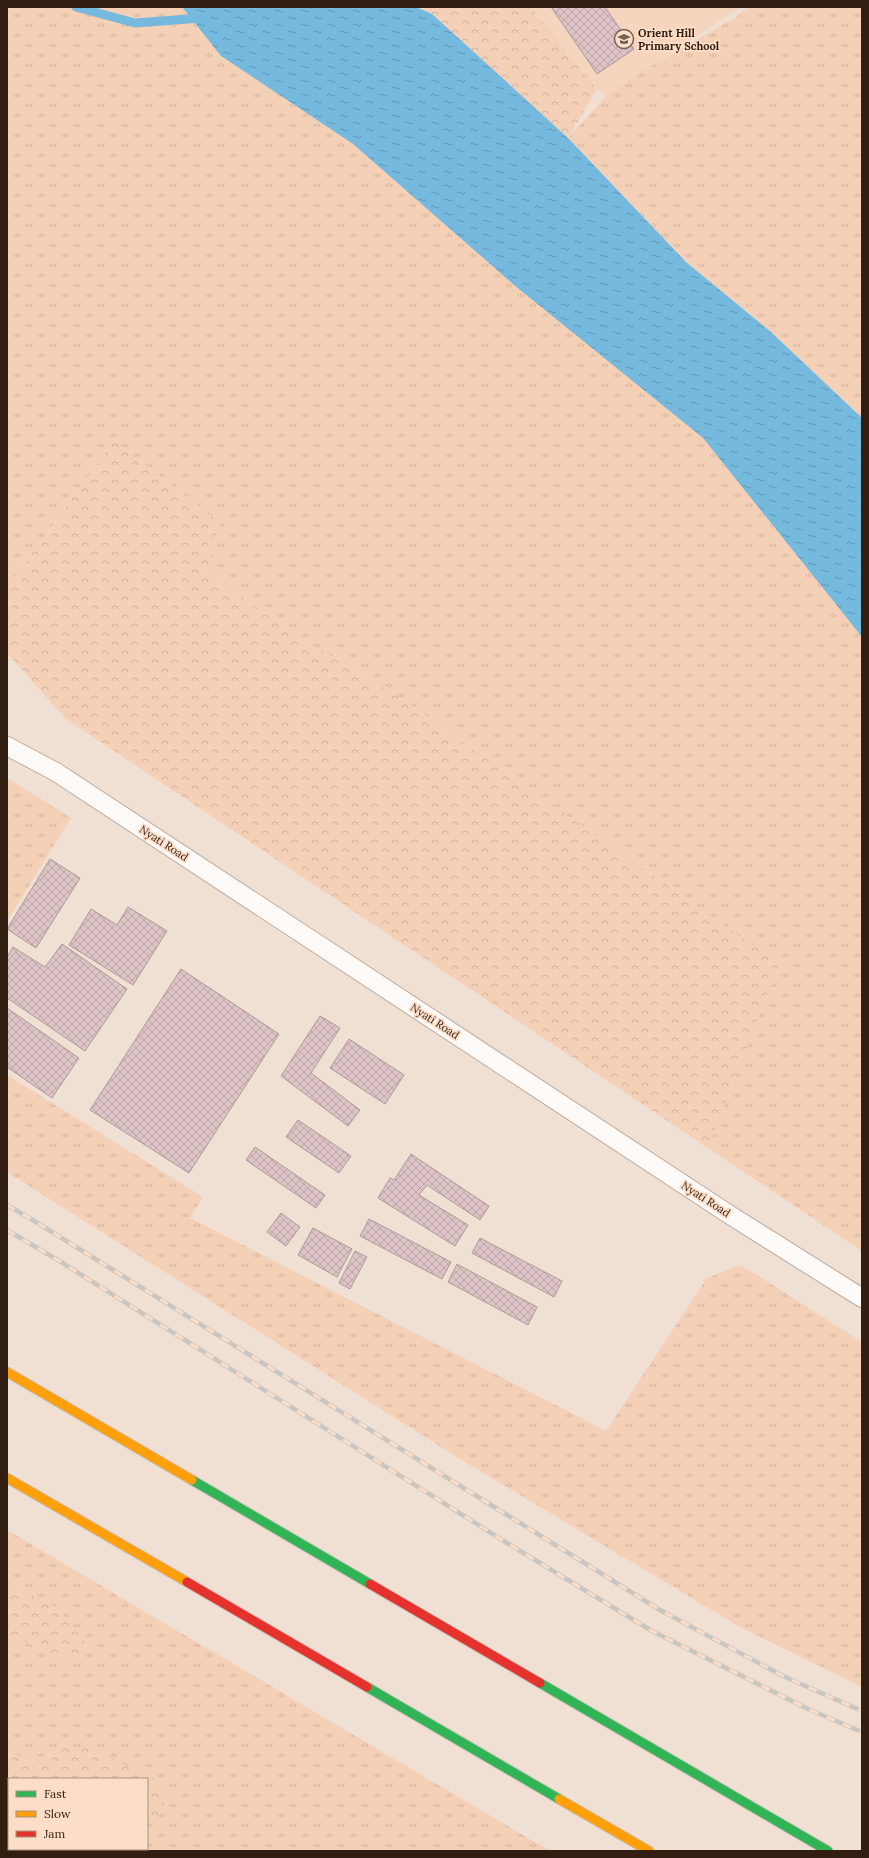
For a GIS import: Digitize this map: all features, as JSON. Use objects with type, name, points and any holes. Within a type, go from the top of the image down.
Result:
[{"type":"highway","points":[[7,1372],[828,1851]]},
{"type":"highway","points":[[7,1478],[649,1851]]},
{"type":"lane","name":"Nyati Road","points":[[7,746],[56,772],[724,1211],[862,1298]]},
{"type":"shaded area","name":"Orient Hill Primary School","points":[[531,7],[741,7],[606,96],[597,89]]},
{"type":"green space","points":[[7,7],[182,7],[221,56],[353,144],[514,285],[703,438],[862,637],[862,1251],[708,1148],[778,964],[392,692],[295,635],[207,571],[220,523],[114,441],[7,588]]},
{"type":"green space","points":[[416,7],[531,7],[597,89],[568,138],[432,14]]},
{"type":"green space","points":[[749,7],[862,7],[862,418],[771,332],[686,262],[568,138],[606,96],[641,72],[736,17]]},
{"type":"green space","points":[[114,441],[220,523],[207,571],[295,635],[392,692],[779,964],[708,1148],[65,718],[7,653],[7,588]]},
{"type":"green space","points":[[7,778],[71,818],[7,921]]},
{"type":"green space","points":[[7,1075],[203,1197],[190,1218],[606,1431],[707,1278],[741,1265],[862,1342],[862,1687],[738,1626],[452,1454],[7,1172]]},
{"type":"green space","points":[[7,1530],[550,1851],[119,1851],[148,1850],[148,1824],[162,1812],[155,1779],[60,1748],[29,1763],[7,1748],[7,1633],[59,1657],[58,1608],[7,1583]]},
{"type":"green space","points":[[7,1583],[58,1608],[87,1645],[83,1656],[59,1657],[7,1633]]},
{"type":"green space","points":[[7,1748],[29,1763],[60,1748],[88,1748],[155,1779],[166,1799],[162,1812],[148,1824],[148,1778],[8,1778],[8,1850],[120,1850],[7,1851]]},
{"type":"water","points":[[182,7],[416,7],[432,14],[568,138],[686,262],[771,332],[862,418],[862,637],[703,438],[514,285],[353,144],[221,56]]},
{"type":"building","points":[[551,7],[605,7],[634,49],[597,74]]},
{"type":"building","points":[[50,859],[80,878],[36,948],[7,929]]},
{"type":"building","points":[[128,907],[167,931],[133,985],[69,945],[91,909],[117,925]]},
{"type":"building","points":[[62,944],[127,989],[85,1051],[7,998],[7,957],[13,947],[45,967]]},
{"type":"building","points":[[181,969],[279,1034],[189,1173],[90,1110]]},
{"type":"building","points":[[7,1008],[79,1058],[52,1098],[7,1067]]},
{"type":"building","points":[[320,1016],[340,1028],[311,1073],[360,1110],[348,1126],[281,1076]]},
{"type":"building","points":[[349,1039],[404,1075],[385,1104],[330,1068]]},
{"type":"building","points":[[298,1120],[351,1156],[339,1173],[286,1137]]},
{"type":"building","points":[[255,1147],[325,1195],[316,1208],[246,1160]]},
{"type":"building","points":[[411,1154],[489,1206],[480,1220],[427,1185],[419,1195],[468,1225],[455,1246],[378,1198],[390,1178],[394,1180]]},
{"type":"building","points":[[281,1213],[300,1227],[286,1246],[267,1232]]},
{"type":"building","points":[[369,1219],[451,1262],[442,1279],[360,1236]]},
{"type":"building","points":[[313,1228],[352,1249],[337,1277],[298,1255]]},
{"type":"building","points":[[480,1238],[562,1281],[554,1297],[472,1253]]},
{"type":"building","points":[[355,1251],[367,1257],[350,1289],[339,1283]]},
{"type":"building","points":[[457,1264],[537,1307],[528,1325],[448,1282]]},
{"type":"waterway","points":[[76,7],[135,23],[202,18]]},
{"type":"railway","points":[[7,1205],[660,1610],[783,1676],[862,1711]]},
{"type":"railway","points":[[7,1230],[61,1262],[507,1543],[652,1631],[808,1709],[862,1732]]},
{"type":"traffic: fast","points":[[192,1480],[370,1584]]},
{"type":"traffic: fast","points":[[540,1683],[828,1851]]},
{"type":"traffic: fast","points":[[367,1687],[559,1799]]},
{"type":"traffic: slow","points":[[7,1372],[192,1480]]},
{"type":"traffic: slow","points":[[7,1478],[187,1582]]},
{"type":"traffic: slow","points":[[559,1799],[649,1851]]},
{"type":"traffic: jam","points":[[187,1582],[367,1687]]},
{"type":"traffic: jam","points":[[370,1584],[540,1683]]},
{"type":"place","name":"Orient Hill Primary School","points":[[624,39]]}]
